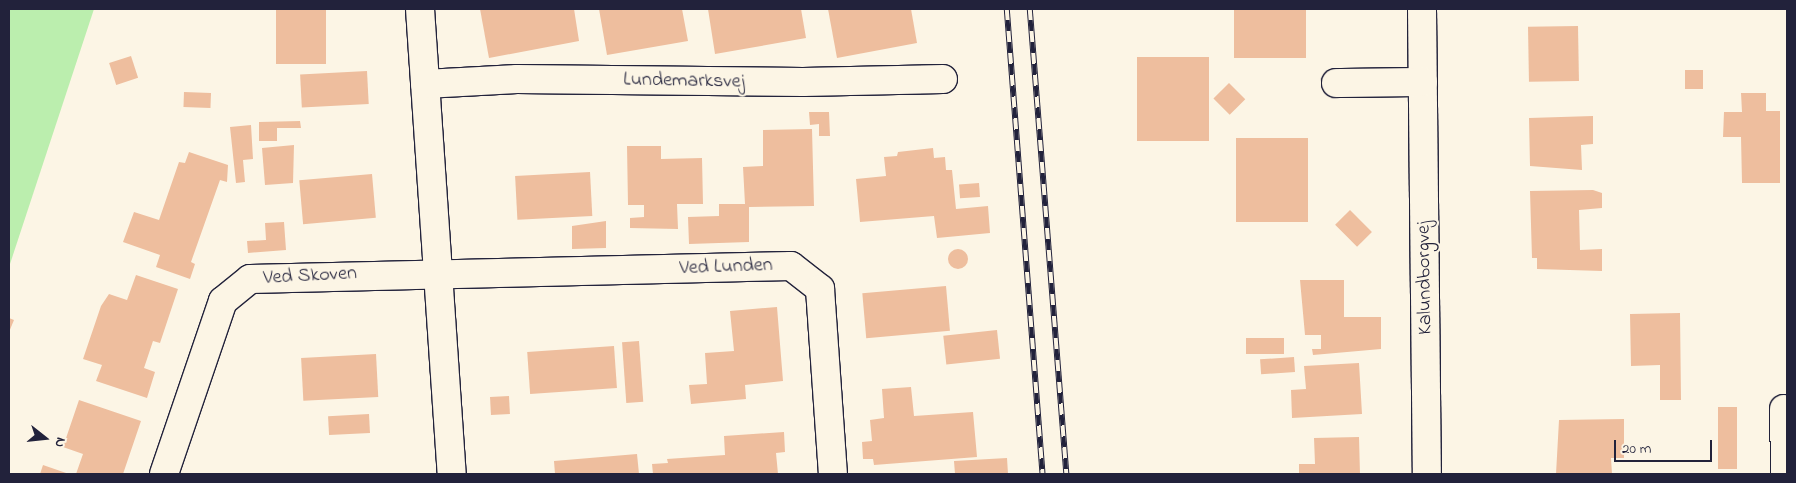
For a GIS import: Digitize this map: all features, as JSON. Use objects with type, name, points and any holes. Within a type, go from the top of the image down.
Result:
[{"type":"street","points":[[420,9],[452,474]]},
{"type":"street","name":"Kalundborgvej","points":[[1422,9],[1428,474]]},
{"type":"street","name":"Lundemarksvej","points":[[425,84],[517,78],[803,82],[943,79]]},
{"type":"street","points":[[1336,83],[1423,82]]},
{"type":"street","name":"Ved Lunden","points":[[438,275],[791,266],[820,289],[833,474]]},
{"type":"street","name":"Ved Skoven","points":[[164,474],[224,301],[234,289],[250,279],[438,275]]},
{"type":"street","points":[[1784,409],[1785,474]]},
{"type":"green space","points":[[9,9],[94,9],[9,267]]},
{"type":"building","points":[[276,9],[326,9],[326,64],[276,64]]},
{"type":"building","points":[[480,9],[574,9],[579,41],[489,58]]},
{"type":"building","points":[[599,9],[682,9],[688,41],[607,55]]},
{"type":"building","points":[[708,9],[801,9],[806,38],[715,54]]},
{"type":"building","points":[[828,9],[911,9],[917,43],[837,58]]},
{"type":"building","points":[[1234,9],[1306,9],[1306,58],[1234,58]]},
{"type":"building","points":[[1578,26],[1579,81],[1529,82],[1528,27]]},
{"type":"building","points":[[131,56],[138,78],[116,85],[109,63]]},
{"type":"building","points":[[1137,57],[1209,57],[1209,141],[1137,141]]},
{"type":"building","points":[[1685,70],[1703,70],[1703,89],[1685,89]]},
{"type":"building","points":[[367,71],[369,104],[302,107],[300,75]]},
{"type":"building","points":[[1229,83],[1245,99],[1230,115],[1213,99]]},
{"type":"building","points":[[184,92],[211,93],[210,108],[183,107]]},
{"type":"building","points":[[1741,93],[1766,93],[1766,111],[1780,111],[1780,183],[1742,183],[1741,137],[1723,137],[1724,112],[1742,112]]},
{"type":"building","points":[[809,112],[829,112],[830,136],[819,136],[819,124],[810,125]]},
{"type":"building","points":[[1593,116],[1593,144],[1581,145],[1582,170],[1530,166],[1529,118]]},
{"type":"building","points":[[300,121],[301,128],[277,128],[277,141],[259,141],[259,122]]},
{"type":"building","points":[[251,125],[253,159],[243,160],[245,182],[236,183],[230,127]]},
{"type":"building","points":[[812,129],[814,206],[749,207],[749,242],[689,244],[688,217],[719,216],[719,204],[745,204],[743,167],[763,166],[763,130]]},
{"type":"building","points":[[1236,138],[1308,138],[1308,222],[1236,222]]},
{"type":"building","points":[[294,145],[293,183],[265,185],[262,148]]},
{"type":"building","points":[[627,146],[661,146],[661,159],[702,158],[703,204],[677,204],[678,229],[630,228],[630,218],[644,217],[644,205],[628,205]]},
{"type":"building","points":[[933,148],[934,158],[945,157],[946,170],[952,170],[956,209],[988,206],[990,233],[937,238],[934,216],[860,222],[856,179],[886,176],[884,157],[897,156],[898,152]]},
{"type":"building","points":[[189,152],[228,165],[227,182],[220,180],[191,262],[195,264],[190,279],[156,267],[160,255],[123,242],[134,212],[159,220],[179,162],[185,163]]},
{"type":"building","points":[[590,172],[592,216],[517,220],[515,176]]},
{"type":"building","points":[[372,174],[376,218],[303,224],[299,180]]},
{"type":"building","points":[[979,183],[980,197],[960,198],[959,184]]},
{"type":"building","points":[[1593,190],[1602,193],[1602,208],[1579,210],[1580,250],[1602,249],[1602,271],[1537,269],[1537,258],[1532,258],[1530,191]]},
{"type":"building","points":[[1350,210],[1372,232],[1357,247],[1335,225]]},
{"type":"building","points":[[606,221],[606,248],[572,249],[572,226]]},
{"type":"building","points":[[284,222],[286,250],[248,253],[247,241],[266,240],[265,223]]},
{"type":"building","points":[[958,249],[965,252],[968,259],[965,266],[958,269],[951,266],[948,259],[951,252]]},
{"type":"building","points":[[136,275],[178,289],[160,343],[153,341],[144,368],[155,372],[147,398],[96,381],[102,365],[83,359],[101,306],[109,294],[127,300]]},
{"type":"building","points":[[1300,280],[1344,280],[1344,317],[1381,317],[1381,349],[1313,355],[1312,349],[1321,349],[1321,335],[1305,335]]},
{"type":"building","points":[[946,286],[950,331],[866,338],[862,293]]},
{"type":"building","points":[[777,307],[783,381],[745,385],[746,399],[691,404],[689,385],[707,384],[705,353],[734,351],[730,311]]},
{"type":"building","points":[[1680,313],[1681,400],[1660,400],[1660,365],[1631,366],[1630,314]]},
{"type":"building","points":[[9,318],[14,320],[9,332]]},
{"type":"building","points":[[997,330],[1000,359],[946,364],[943,336]]},
{"type":"building","points":[[1246,338],[1284,338],[1284,354],[1246,354]]},
{"type":"building","points":[[639,341],[643,402],[626,403],[622,342]]},
{"type":"building","points":[[614,346],[617,388],[530,394],[527,352]]},
{"type":"building","points":[[376,354],[378,397],[303,401],[301,358]]},
{"type":"building","points":[[1294,357],[1295,372],[1261,374],[1260,359]]},
{"type":"building","points":[[1359,363],[1362,414],[1292,418],[1291,390],[1306,389],[1304,366]]},
{"type":"building","points":[[911,387],[914,416],[973,412],[977,457],[874,465],[873,459],[863,459],[862,442],[872,441],[870,420],[884,418],[882,389]]},
{"type":"building","points":[[509,396],[510,414],[491,415],[490,397]]},
{"type":"building","points":[[79,400],[141,421],[123,474],[76,474],[83,454],[63,447]]},
{"type":"building","points":[[1718,407],[1737,407],[1737,469],[1718,469]]},
{"type":"building","points":[[369,414],[370,433],[329,435],[328,416]]},
{"type":"building","points":[[1624,419],[1624,458],[1611,458],[1612,474],[1556,474],[1559,420]]},
{"type":"building","points":[[784,432],[785,452],[776,453],[778,474],[653,474],[652,464],[668,463],[667,459],[725,455],[724,436]]},
{"type":"building","points":[[1359,437],[1360,474],[1299,474],[1299,464],[1315,464],[1314,438]]},
{"type":"building","points":[[637,454],[639,474],[555,474],[554,461]]},
{"type":"building","points":[[1007,458],[1008,474],[955,474],[954,461]]},
{"type":"building","points":[[43,465],[69,474],[40,474]]},
{"type":"railway","points":[[1007,9],[1043,474]]},
{"type":"railway","points":[[1030,9],[1067,474]]}]
